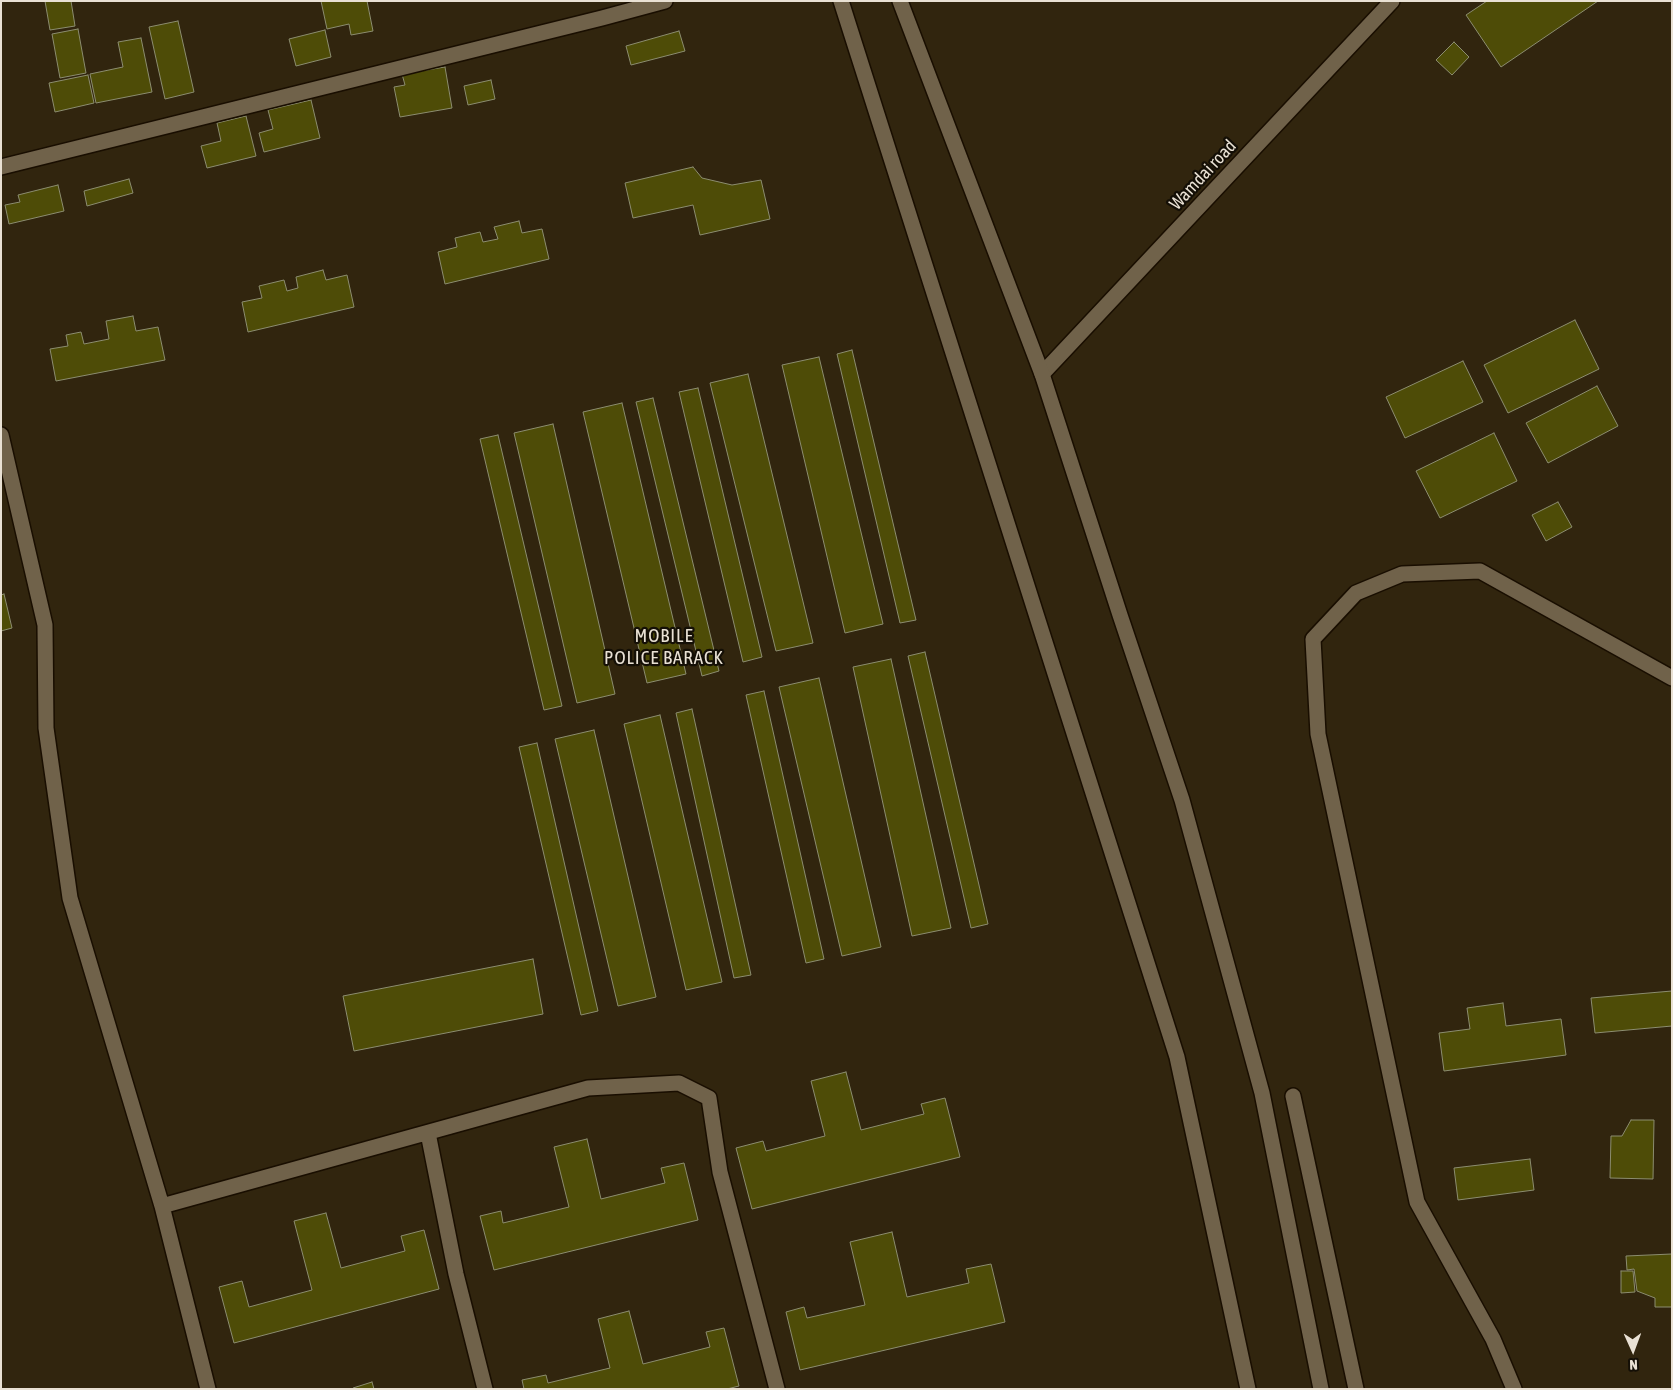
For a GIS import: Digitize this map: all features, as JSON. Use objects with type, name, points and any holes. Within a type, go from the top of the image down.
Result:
[{"type":"street","points":[[1,167],[593,21],[665,1]]},
{"type":"street","points":[[841,1],[1177,1058],[1248,1389]]},
{"type":"street","points":[[900,1],[1042,374],[1182,800],[1262,1093],[1321,1389]]},
{"type":"street","name":"Wamdai road","points":[[1042,374],[1392,1]]},
{"type":"street","points":[[1,435],[6,480],[45,625],[46,728],[70,898],[162,1206],[208,1389]]},
{"type":"street","points":[[1514,1389],[1493,1339],[1417,1202],[1318,734],[1313,639],[1356,593],[1402,574],[1480,571],[1672,678]]},
{"type":"street","points":[[162,1206],[588,1088],[679,1083],[709,1098],[720,1172],[777,1389]]},
{"type":"street","points":[[1293,1096],[1356,1389]]},
{"type":"street","points":[[428,1133],[456,1274],[485,1389]]},
{"type":"building","points":[[45,1],[71,1],[75,26],[50,30]]},
{"type":"building","points":[[321,1],[367,1],[373,31],[351,35],[349,24],[327,29]]},
{"type":"building","points":[[1487,1],[1598,1],[1501,67],[1466,15]]},
{"type":"building","points":[[178,21],[194,92],[165,99],[149,27]]},
{"type":"building","points":[[78,29],[86,73],[60,78],[52,34]]},
{"type":"building","points":[[325,30],[331,57],[296,66],[289,39]]},
{"type":"building","points":[[679,31],[685,51],[631,65],[626,46]]},
{"type":"building","points":[[141,38],[152,92],[96,103],[90,74],[123,67],[118,42]]},
{"type":"building","points":[[1454,42],[1469,57],[1452,75],[1436,60]]},
{"type":"building","points":[[445,67],[452,108],[400,117],[394,87],[405,85],[402,74]]},
{"type":"building","points":[[88,75],[94,103],[55,112],[49,83]]},
{"type":"building","points":[[491,80],[495,99],[468,105],[464,86]]},
{"type":"building","points":[[311,100],[320,138],[264,152],[259,133],[273,129],[268,110]]},
{"type":"building","points":[[246,116],[256,156],[207,168],[201,146],[221,141],[217,123]]},
{"type":"building","points":[[693,167],[702,178],[732,185],[761,180],[770,219],[700,235],[693,205],[633,218],[625,183]]},
{"type":"building","points":[[129,179],[133,193],[87,206],[84,191]]},
{"type":"building","points":[[58,185],[64,211],[9,224],[5,205],[20,202],[18,195]]},
{"type":"building","points":[[519,221],[522,233],[542,229],[549,259],[445,284],[438,252],[457,247],[455,238],[480,232],[483,242],[498,239],[494,227]]},
{"type":"building","points":[[323,270],[326,280],[347,275],[354,307],[248,332],[242,302],[262,298],[259,286],[284,280],[287,291],[298,288],[296,277]]},
{"type":"building","points":[[133,316],[136,331],[158,327],[165,360],[56,381],[50,349],[68,346],[66,335],[81,332],[84,344],[109,339],[106,321]]},
{"type":"building","points":[[1575,320],[1599,369],[1508,413],[1484,365]]},
{"type":"building","points":[[852,350],[916,620],[900,623],[837,354]]},
{"type":"building","points":[[819,357],[883,624],[845,633],[782,365]]},
{"type":"building","points":[[1463,361],[1483,402],[1405,438],[1386,397]]},
{"type":"building","points":[[748,374],[813,643],[776,651],[710,383]]},
{"type":"building","points":[[1597,386],[1618,426],[1548,463],[1526,423]]},
{"type":"building","points":[[698,388],[762,657],[743,662],[679,392]]},
{"type":"building","points":[[653,398],[719,671],[702,676],[636,402]]},
{"type":"building","points":[[622,403],[686,674],[647,683],[583,412]]},
{"type":"building","points":[[553,424],[615,694],[577,703],[514,433]]},
{"type":"building","points":[[1494,433],[1517,481],[1440,518],[1416,471]]},
{"type":"building","points":[[498,435],[562,706],[544,710],[480,439]]},
{"type":"building","points":[[1558,502],[1572,527],[1546,541],[1532,515]]},
{"type":"building","points":[[4,594],[12,628],[1,631],[1,595]]},
{"type":"building","points":[[925,652],[988,924],[971,928],[908,656]]},
{"type":"building","points":[[891,659],[951,928],[912,936],[853,667]]},
{"type":"building","points":[[819,678],[881,947],[842,956],[779,687]]},
{"type":"building","points":[[764,691],[824,959],[806,963],[746,695]]},
{"type":"building","points":[[692,709],[751,975],[734,978],[676,713]]},
{"type":"building","points":[[660,715],[722,982],[686,990],[624,724]]},
{"type":"building","points":[[594,730],[656,997],[618,1006],[555,739]]},
{"type":"building","points":[[537,743],[598,1011],[581,1015],[519,747]]},
{"type":"building","points":[[533,959],[543,1014],[354,1051],[343,996]]},
{"type":"building","points":[[1672,991],[1672,1026],[1595,1033],[1591,998]]},
{"type":"building","points":[[1503,1003],[1506,1026],[1561,1019],[1566,1055],[1444,1071],[1439,1033],[1470,1029],[1467,1008]]},
{"type":"building","points":[[846,1072],[861,1130],[924,1114],[921,1104],[945,1098],[960,1157],[752,1209],[736,1148],[763,1141],[766,1151],[825,1136],[811,1081]]},
{"type":"building","points":[[1631,1120],[1654,1120],[1653,1179],[1610,1178],[1611,1136],[1622,1136]]},
{"type":"building","points":[[587,1139],[601,1199],[665,1183],[661,1168],[684,1163],[698,1220],[494,1270],[480,1216],[501,1211],[503,1223],[569,1207],[554,1147]]},
{"type":"building","points":[[1530,1159],[1534,1190],[1458,1200],[1454,1168]]},
{"type":"building","points":[[326,1213],[341,1268],[405,1251],[401,1236],[424,1230],[439,1289],[234,1343],[219,1287],[242,1281],[249,1307],[312,1290],[294,1221]]},
{"type":"building","points":[[892,1232],[907,1297],[969,1283],[966,1269],[991,1264],[1005,1322],[800,1370],[786,1312],[804,1307],[807,1318],[865,1305],[850,1242]]},
{"type":"building","points":[[1672,1254],[1672,1307],[1655,1307],[1655,1298],[1637,1291],[1634,1269],[1627,1270],[1626,1256]]},
{"type":"building","points":[[1621,1271],[1633,1271],[1635,1292],[1621,1293]]},
{"type":"building","points":[[629,1311],[643,1364],[710,1347],[706,1332],[724,1328],[739,1386],[727,1389],[524,1389],[522,1380],[546,1375],[548,1383],[610,1368],[598,1319]]},
{"type":"building","points":[[372,1382],[374,1389],[353,1389],[353,1388]]},
{"type":"district","name":"MOBILE POLICE BARACK","points":[[664,647]]}]
